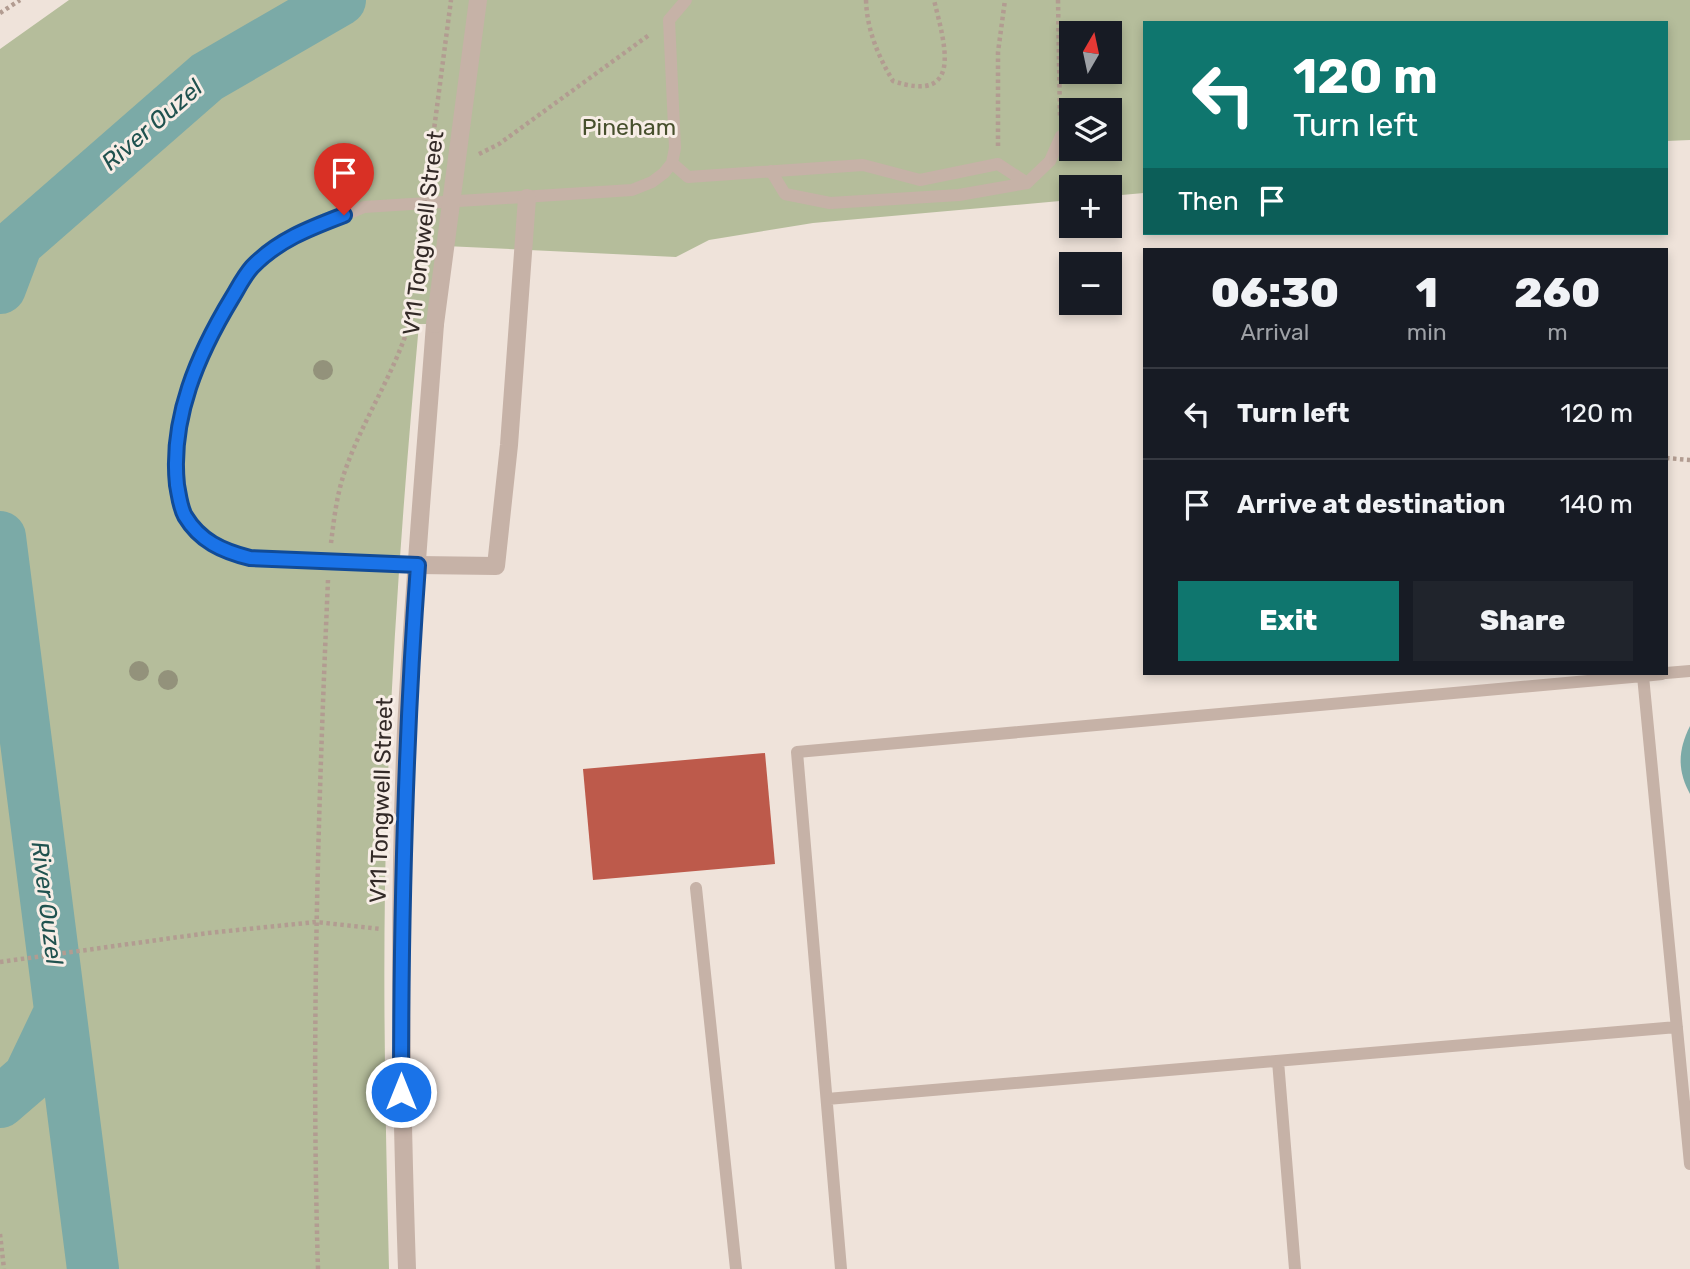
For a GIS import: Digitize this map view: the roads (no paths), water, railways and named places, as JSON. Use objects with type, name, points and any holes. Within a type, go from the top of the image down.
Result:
[{"type":"street","name":"V11 Tongwell Street","points":[[407,1269],[401,1092],[400,933],[406,729],[435,324],[478,0]]},
{"type":"street","points":[[418,565],[496,566],[509,445],[527,198]]},
{"type":"lane","points":[[418,565],[329,563],[250,558],[232,554],[211,544],[184,513],[176,467],[180,423],[192,379],[215,326],[250,269],[269,250],[304,230],[364,207],[632,190],[652,182],[672,163],[674,148],[669,20],[686,0]]},
{"type":"lane","points":[[771,171],[785,194],[830,203],[959,195],[1027,183],[1050,161],[1059,141]]},
{"type":"lane","points":[[672,163],[688,177],[863,165],[920,180],[998,164],[1027,183]]},
{"type":"lane","points":[[1668,674],[1690,671]]},
{"type":"lane","points":[[841,1269],[797,752],[1654,675]]},
{"type":"lane","points":[[1643,676],[1690,1164]]},
{"type":"lane","points":[[696,888],[737,1269]]},
{"type":"lane","points":[[827,1099],[1677,1027]]},
{"type":"lane","points":[[1278,1061],[1295,1269]]},
{"type":"water","points":[[1690,726],[1690,794],[1681,768],[1681,752]]},
{"type":"waterway","name":"River Ouzel","points":[[0,288],[17,243],[207,77],[340,0]]},
{"type":"waterway","name":"River Ouzel","points":[[0,537],[93,1269]]},
{"type":"waterway","points":[[0,1102],[29,1077],[59,1014]]},
{"type":"park label","name":"Pineham","points":[[629,127]]}]
